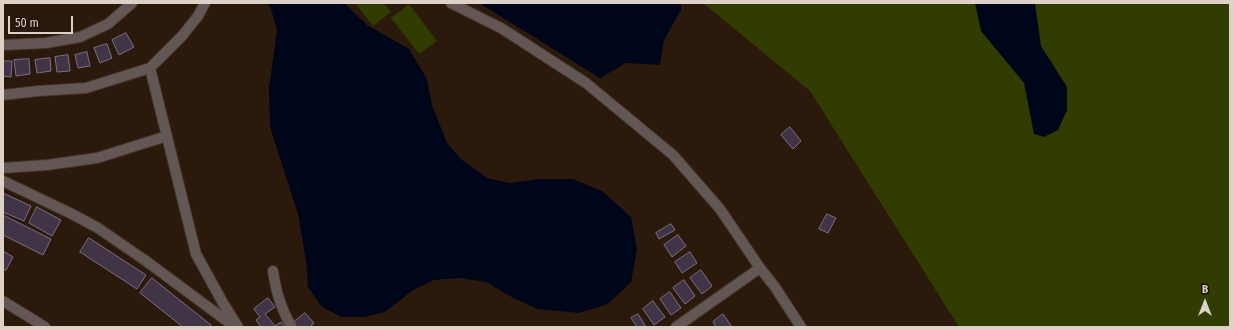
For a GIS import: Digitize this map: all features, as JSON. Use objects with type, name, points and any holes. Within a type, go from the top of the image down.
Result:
[{"type":"street","points":[[3,45],[46,43],[80,37],[108,24],[132,3]]},
{"type":"street","points":[[3,95],[86,88],[150,68],[182,36],[198,16],[205,3]]},
{"type":"street","points":[[451,3],[502,28],[586,83],[673,155],[720,209],[760,268],[775,287],[801,327]]},
{"type":"street","points":[[150,68],[196,254],[238,327]]},
{"type":"street","points":[[3,168],[48,165],[97,158],[167,136]]},
{"type":"street","points":[[3,180],[98,228],[146,261],[235,327]]},
{"type":"street","points":[[676,327],[760,268]]},
{"type":"street","points":[[273,271],[276,293],[286,318],[292,327]]},
{"type":"street","points":[[3,301],[45,327]]},
{"type":"green space","points":[[355,3],[384,3],[391,12],[373,26]]},
{"type":"green space","points":[[703,3],[1230,3],[1230,327],[959,327],[810,91]]},
{"type":"green space","points":[[409,4],[437,41],[419,54],[391,18]]},
{"type":"water","points":[[267,3],[346,3],[347,6],[367,25],[409,49],[427,79],[432,105],[447,143],[462,160],[487,178],[509,183],[541,179],[573,179],[602,191],[631,217],[637,249],[631,282],[608,304],[579,313],[538,309],[515,299],[486,282],[459,278],[434,280],[413,290],[385,312],[364,317],[341,317],[321,306],[308,287],[306,261],[298,214],[270,127],[269,88],[277,30],[271,9]]},
{"type":"water","points":[[479,3],[681,3],[681,10],[664,40],[660,65],[626,63],[600,78]]},
{"type":"water","points":[[975,3],[1035,3],[1041,46],[1067,87],[1067,110],[1058,130],[1044,137],[1034,134],[1024,83],[981,31]]},
{"type":"building","points":[[126,33],[134,47],[119,55],[112,40]]},
{"type":"building","points":[[107,44],[112,58],[100,63],[94,48]]},
{"type":"building","points":[[87,52],[90,66],[78,68],[75,55]]},
{"type":"building","points":[[68,55],[70,71],[57,72],[55,57]]},
{"type":"building","points":[[50,58],[51,71],[37,73],[35,60]]},
{"type":"building","points":[[29,59],[30,74],[16,76],[14,60]]},
{"type":"building","points":[[3,61],[12,61],[11,77],[3,76]]},
{"type":"building","points":[[790,127],[801,141],[793,149],[781,135]]},
{"type":"building","points":[[3,193],[31,206],[24,221],[3,212]]},
{"type":"building","points":[[37,207],[61,220],[52,236],[29,223]]},
{"type":"building","points":[[827,214],[836,218],[828,233],[819,229]]},
{"type":"building","points":[[3,215],[51,239],[43,255],[3,235]]},
{"type":"building","points":[[671,224],[675,230],[659,239],[656,233]]},
{"type":"building","points":[[678,235],[686,246],[672,257],[664,245]]},
{"type":"building","points":[[89,238],[146,275],[137,289],[80,252]]},
{"type":"building","points":[[3,251],[13,257],[6,270],[3,269]]},
{"type":"building","points":[[690,252],[697,263],[682,273],[675,262]]},
{"type":"building","points":[[701,270],[712,286],[702,294],[690,278]]},
{"type":"building","points":[[152,278],[211,325],[210,327],[183,327],[140,293]]},
{"type":"building","points":[[684,280],[695,296],[685,304],[673,288]]},
{"type":"building","points":[[670,292],[681,308],[671,315],[660,299]]},
{"type":"building","points":[[268,298],[275,307],[265,314],[275,326],[281,322],[285,327],[261,327],[256,320],[260,317],[254,309]]},
{"type":"building","points":[[653,301],[665,317],[654,325],[643,309]]},
{"type":"building","points":[[305,313],[314,323],[310,327],[299,327],[294,322]]},
{"type":"building","points":[[638,314],[646,327],[637,327],[631,318]]},
{"type":"building","points":[[723,314],[732,327],[716,327],[713,322]]}]
